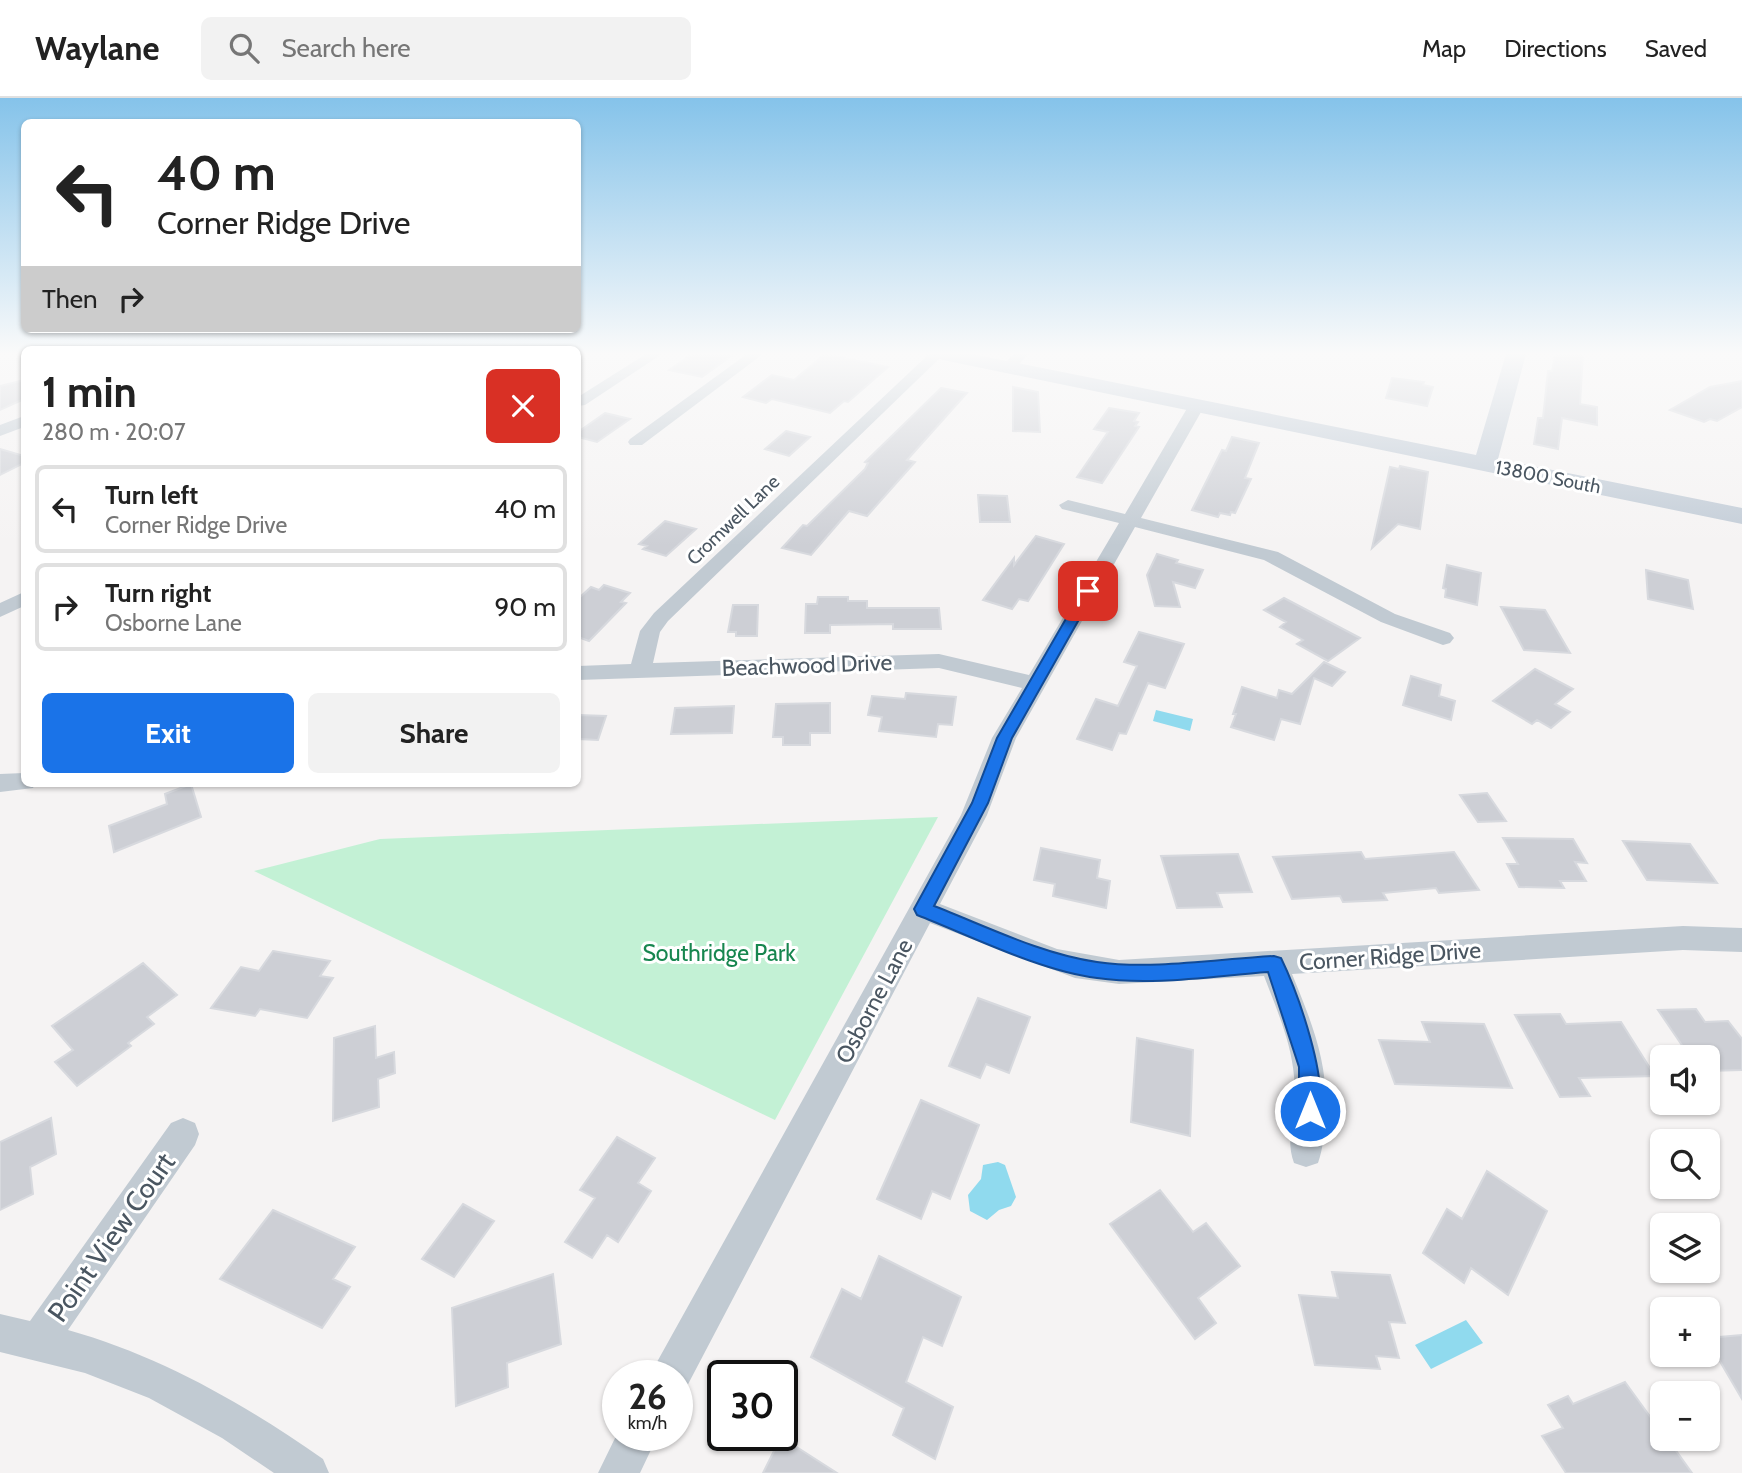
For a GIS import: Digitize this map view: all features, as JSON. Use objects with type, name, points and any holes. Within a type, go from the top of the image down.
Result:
[{"type":"main road","name":"13800 South","points":[[1261,418],[1742,516]]},
{"type":"main road","points":[[1485,464],[1498,418]]},
{"type":"street","points":[[636,442],[668,418]]},
{"type":"street","name":"Cromwell Lane","points":[[639,671],[646,640],[661,617],[870,418]]},
{"type":"street","name":"Osborne Lane","points":[[680,1360],[974,814],[996,754],[1189,418]]},
{"type":"street","points":[[0,431],[21,422]]},
{"type":"street","points":[[1068,505],[1271,556],[1388,618],[1443,638]]},
{"type":"street","points":[[0,611],[21,600]]},
{"type":"street","name":"Beachwood Drive","points":[[581,673],[939,661],[981,668],[1034,684]]},
{"type":"street","points":[[0,783],[21,782]]},
{"type":"street","name":"Corner Ridge Drive","points":[[923,909],[1054,960],[1097,970],[1140,972],[1683,938],[1742,940]]},
{"type":"street","points":[[1274,964],[1309,1067],[1311,1091],[1306,1151]]},
{"type":"street","name":"Point View Court","points":[[39,1340],[183,1134]]},
{"type":"street","points":[[0,1333],[39,1340],[103,1359],[166,1385],[228,1416],[309,1473]]},
{"type":"street","points":[[618,1473],[630,1451]]},
{"type":"green space","name":"Southridge Park","points":[[938,817],[775,1120],[254,871],[380,839]]},
{"type":"water","points":[[1156,710],[1193,719],[1190,731],[1153,721]]},
{"type":"water","points":[[998,1162],[1005,1165],[1016,1197],[1011,1206],[999,1210],[987,1220],[970,1211],[968,1195],[981,1179],[983,1165]]},
{"type":"water","points":[[1466,1320],[1483,1343],[1431,1369],[1415,1345]]},
{"type":"building","points":[[598,418],[630,419],[597,442],[581,438],[581,430]]},
{"type":"building","points":[[910,418],[944,418],[907,460],[915,462],[867,516],[849,511],[811,555],[782,548],[803,525],[807,526],[865,469],[868,463],[865,462]]},
{"type":"building","points":[[1013,418],[1039,418],[1040,432],[1013,431]]},
{"type":"building","points":[[1102,418],[1136,418],[1134,421],[1138,422],[1135,426],[1139,427],[1102,483],[1077,477],[1108,432],[1094,429]]},
{"type":"building","points":[[1538,418],[1562,418],[1558,449],[1534,444]]},
{"type":"building","points":[[1563,418],[1597,418],[1597,425]]},
{"type":"building","points":[[1693,418],[1722,418],[1717,421],[1710,419],[1704,422]]},
{"type":"building","points":[[786,431],[810,437],[789,456],[765,449]]},
{"type":"building","points":[[1232,437],[1259,443],[1245,478],[1251,479],[1235,513],[1220,513],[1218,517],[1192,510],[1222,450],[1226,451]]},
{"type":"building","points":[[0,449],[21,455],[21,464],[0,475]]},
{"type":"building","points":[[1400,466],[1428,472],[1420,529],[1398,524],[1372,548],[1390,467],[1399,469]]},
{"type":"building","points":[[978,495],[1007,496],[1010,522],[980,522]]},
{"type":"building","points":[[665,521],[696,529],[666,556],[643,549],[647,546],[639,544]]},
{"type":"building","points":[[1036,536],[1064,544],[1028,601],[1019,599],[1012,609],[983,600],[1014,558],[1014,565]]},
{"type":"building","points":[[1157,554],[1178,560],[1176,563],[1203,570],[1195,588],[1173,582],[1180,607],[1155,606],[1147,575]]},
{"type":"building","points":[[1447,565],[1481,573],[1477,605],[1445,597],[1446,589],[1443,588]]},
{"type":"building","points":[[1646,570],[1688,580],[1693,609],[1648,599]]},
{"type":"building","points":[[604,585],[630,593],[621,602],[626,603],[589,641],[581,638],[581,596],[591,587],[599,590]]},
{"type":"building","points":[[818,597],[848,597],[848,601],[867,601],[867,608],[939,608],[941,629],[893,629],[893,624],[830,625],[830,633],[805,633],[806,604],[817,604]]},
{"type":"building","points":[[1284,598],[1360,638],[1328,661],[1297,644],[1303,640],[1280,627],[1286,622],[1264,610]]},
{"type":"building","points":[[733,605],[758,605],[757,636],[736,636],[736,632],[728,632]]},
{"type":"building","points":[[1501,607],[1545,610],[1570,653],[1524,650]]},
{"type":"building","points":[[1139,632],[1184,644],[1165,688],[1148,683],[1126,734],[1119,733],[1112,750],[1077,739],[1096,699],[1118,706],[1137,666],[1124,662]]},
{"type":"building","points":[[1324,662],[1345,672],[1332,686],[1314,678],[1300,724],[1281,719],[1274,740],[1231,727],[1242,687],[1277,698],[1279,690],[1292,694]]},
{"type":"building","points":[[1535,669],[1573,689],[1555,704],[1570,712],[1551,728],[1537,720],[1532,724],[1493,701]]},
{"type":"building","points":[[1411,676],[1441,685],[1439,696],[1455,701],[1451,720],[1403,705]]},
{"type":"building","points":[[906,693],[956,697],[952,725],[938,724],[936,737],[879,731],[882,717],[868,715],[872,696],[905,699]]},
{"type":"building","points":[[830,703],[830,733],[810,733],[810,745],[783,745],[783,737],[773,737],[776,704]]},
{"type":"building","points":[[734,706],[732,733],[671,734],[675,708]]},
{"type":"building","points":[[581,715],[606,716],[598,740],[581,739]]},
{"type":"building","points":[[183,787],[192,787],[201,817],[114,852],[109,826],[167,804],[165,794]]},
{"type":"building","points":[[1487,793],[1506,821],[1478,822],[1460,795]]},
{"type":"building","points":[[1503,838],[1573,839],[1587,863],[1575,862],[1586,881],[1560,881],[1564,888],[1519,887],[1507,864],[1518,864]]},
{"type":"building","points":[[1623,841],[1690,844],[1717,883],[1647,880]]},
{"type":"building","points":[[1041,848],[1100,860],[1097,878],[1110,881],[1106,908],[1053,896],[1055,884],[1034,880]]},
{"type":"building","points":[[1361,852],[1365,859],[1454,852],[1479,890],[1439,893],[1436,888],[1383,893],[1387,900],[1343,902],[1340,896],[1292,899],[1273,857]]},
{"type":"building","points":[[1238,854],[1252,892],[1217,893],[1222,907],[1177,908],[1161,856]]},
{"type":"building","points":[[273,951],[330,961],[320,976],[333,978],[307,1018],[260,1009],[255,1016],[211,1008],[241,967],[259,971]]},
{"type":"building","points":[[143,963],[177,995],[147,1017],[154,1024],[128,1043],[131,1046],[77,1086],[55,1062],[73,1050],[52,1026]]},
{"type":"building","points":[[978,998],[1030,1017],[1009,1073],[986,1064],[980,1078],[949,1066]]},
{"type":"building","points":[[1696,1009],[1705,1022],[1728,1021],[1742,1039],[1742,1070],[1720,1071],[1720,1045],[1682,1045],[1658,1010]]},
{"type":"building","points":[[1560,1014],[1566,1024],[1621,1022],[1650,1068],[1650,1076],[1579,1078],[1590,1096],[1560,1097],[1515,1015]]},
{"type":"building","points":[[1422,1022],[1484,1024],[1512,1088],[1395,1084],[1379,1040],[1430,1042]]},
{"type":"building","points":[[375,1026],[376,1058],[394,1052],[395,1073],[378,1079],[379,1107],[333,1121],[334,1038]]},
{"type":"building","points":[[1137,1038],[1193,1050],[1190,1136],[1131,1122]]},
{"type":"building","points":[[921,1100],[979,1125],[950,1199],[932,1191],[921,1219],[877,1199]]},
{"type":"building","points":[[51,1118],[56,1154],[30,1167],[33,1194],[0,1210],[0,1142]]},
{"type":"building","points":[[617,1137],[655,1158],[638,1183],[651,1191],[618,1242],[607,1235],[592,1258],[565,1242],[595,1198],[580,1190]]},
{"type":"building","points":[[1487,1171],[1547,1211],[1508,1295],[1471,1268],[1464,1283],[1423,1253],[1447,1209],[1462,1219]]},
{"type":"building","points":[[1160,1190],[1193,1232],[1206,1223],[1240,1266],[1198,1298],[1216,1323],[1195,1339],[1110,1224]]},
{"type":"building","points":[[463,1204],[494,1221],[454,1277],[422,1259]]},
{"type":"building","points":[[273,1210],[355,1247],[333,1279],[350,1287],[322,1328],[220,1279]]},
{"type":"building","points":[[879,1256],[961,1297],[942,1346],[923,1337],[906,1382],[953,1407],[935,1459],[893,1435],[904,1408],[811,1357],[842,1289],[861,1299]]},
{"type":"building","points":[[1332,1272],[1390,1275],[1405,1323],[1389,1322],[1399,1358],[1376,1356],[1380,1369],[1315,1365],[1299,1295],[1338,1298]]},
{"type":"building","points":[[553,1274],[561,1344],[507,1363],[508,1387],[456,1406],[452,1308]]},
{"type":"building","points":[[1742,1335],[1742,1399],[1720,1361],[1720,1337]]},
{"type":"building","points":[[1625,1382],[1650,1416],[1650,1451],[1676,1451],[1692,1473],[1566,1473],[1542,1436],[1563,1428],[1548,1405],[1568,1396],[1573,1404]]},
{"type":"building","points":[[798,1448],[837,1473],[763,1473],[774,1451],[798,1451]]},
{"type":"route","points":[[1088,591],[1004,738],[980,803],[923,909],[1054,960],[1097,970],[1140,972],[1274,964],[1304,1044],[1309,1067],[1310,1111]]}]
